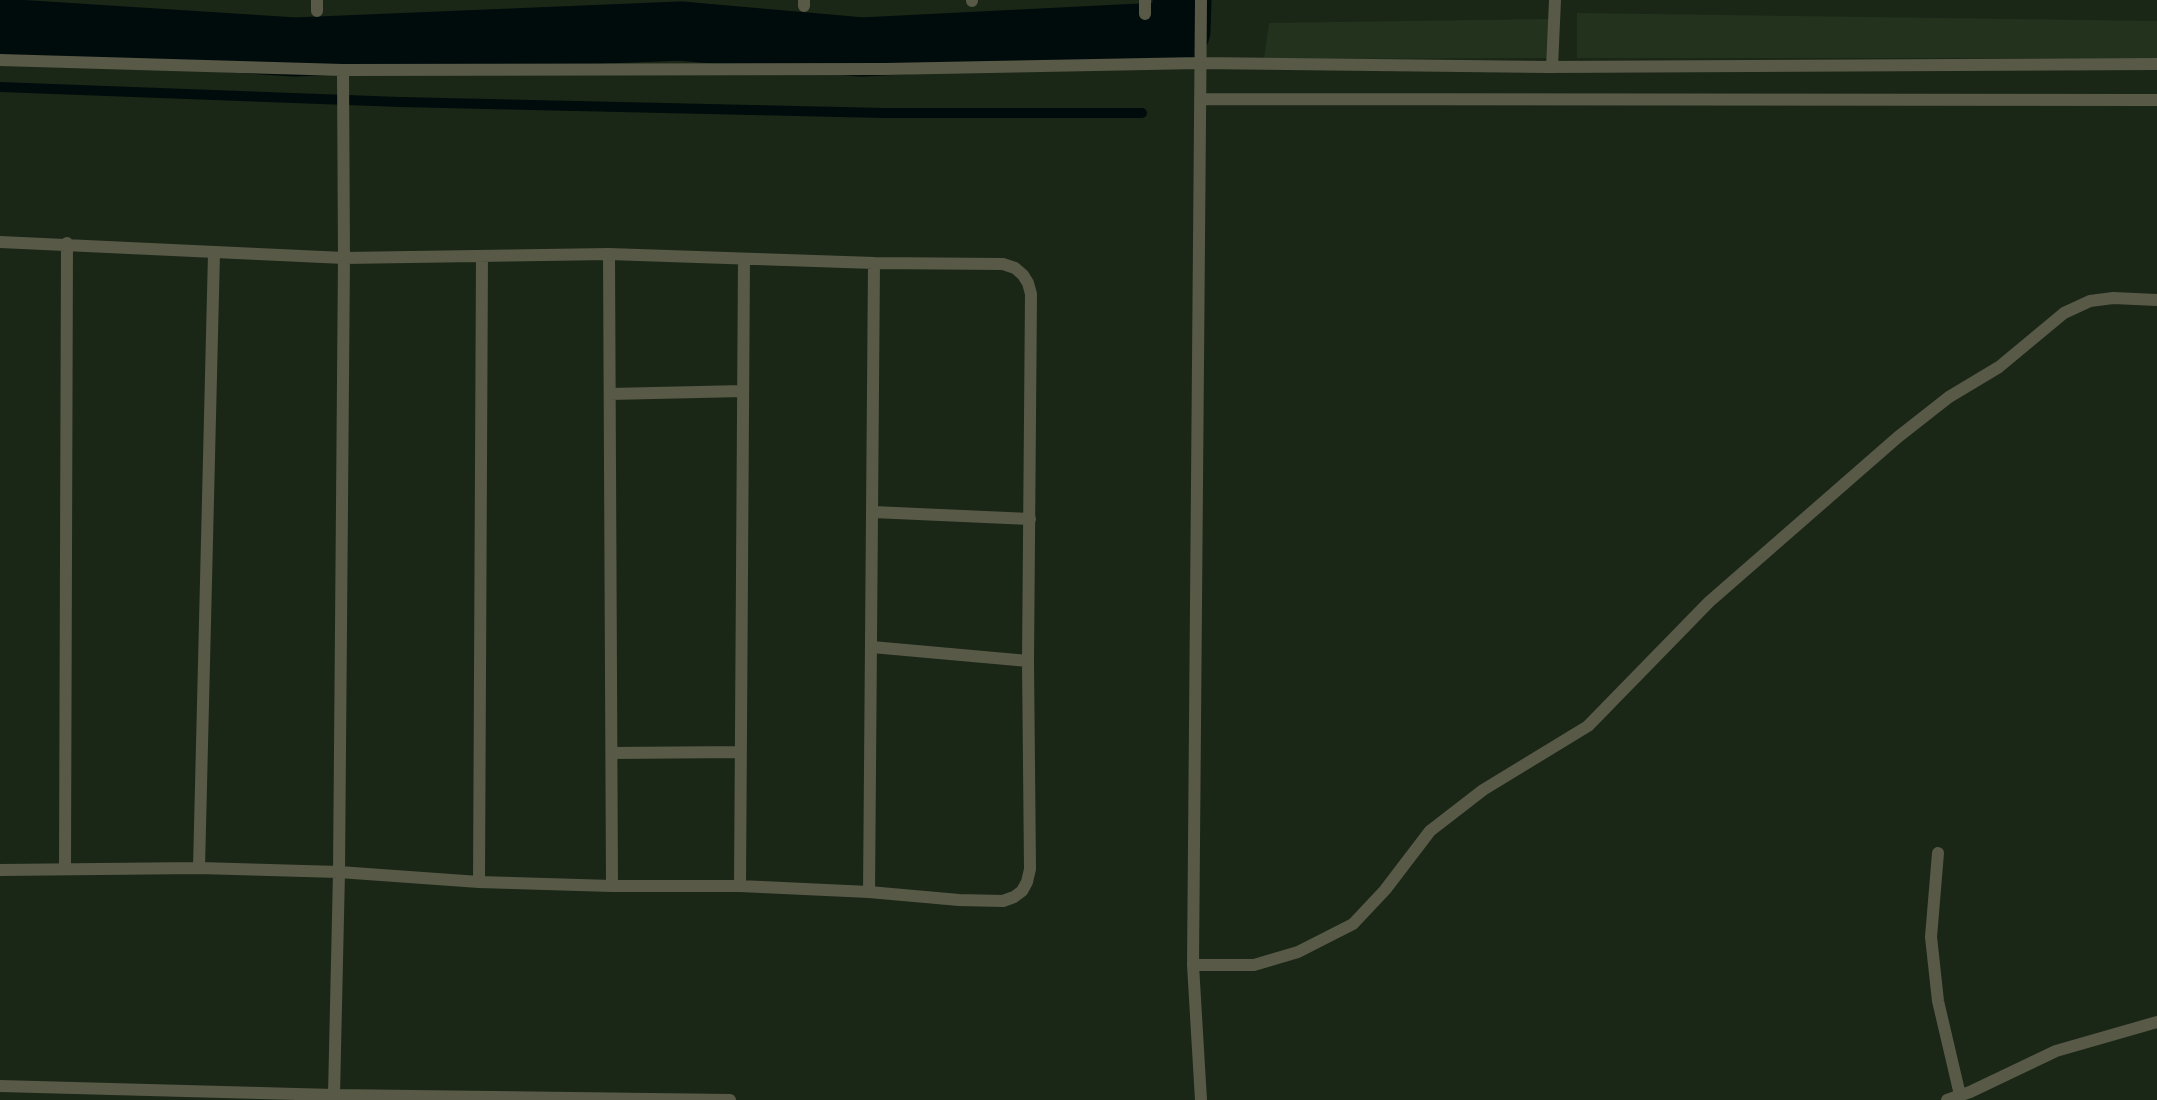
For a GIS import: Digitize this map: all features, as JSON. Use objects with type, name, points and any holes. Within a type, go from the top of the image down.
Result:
[{"type":"street","points":[[1145,0],[1145,14]]},
{"type":"street","points":[[1201,0],[1193,965],[1201,1100]]},
{"type":"street","points":[[1552,68],[1555,0]]},
{"type":"street","points":[[0,60],[344,70],[884,69],[1200,62],[1552,68],[2157,64]]},
{"type":"street","points":[[334,1095],[338,872],[344,258],[344,70]]},
{"type":"street","points":[[1200,99],[2157,100]]},
{"type":"street","points":[[0,242],[67,243],[214,253],[344,258],[609,254],[744,259],[1004,264],[1015,268],[1026,279],[1031,294],[1028,661],[1030,869],[1027,882],[1022,891],[1014,897],[1003,901],[960,900],[869,892],[740,886],[612,886],[479,882],[338,872],[199,868],[0,870]]},
{"type":"street","points":[[65,869],[67,243]]},
{"type":"street","points":[[199,868],[214,253]]},
{"type":"street","points":[[609,254],[612,886]]},
{"type":"street","points":[[479,882],[482,256]]},
{"type":"street","points":[[740,886],[744,259]]},
{"type":"street","points":[[869,892],[874,262]]},
{"type":"street","points":[[1193,965],[1254,965],[1298,952],[1353,924],[1385,890],[1430,831],[1482,790],[1588,726],[1709,602],[1898,437],[1949,397],[1999,367],[2064,313],[2090,301],[2113,298],[2157,300]]},
{"type":"street","points":[[610,394],[743,392]]},
{"type":"street","points":[[873,512],[1030,519]]},
{"type":"street","points":[[872,647],[1028,661]]},
{"type":"street","points":[[612,753],[741,752]]},
{"type":"street","points":[[1938,853],[1931,937],[1938,1001],[1960,1095]]},
{"type":"street","points":[[1947,1100],[2056,1051],[2157,1022]]},
{"type":"street","points":[[0,1086],[334,1095],[730,1100]]},
{"type":"shaded area","points":[[1577,13],[2157,21],[2157,58],[1577,58]]},
{"type":"shaded area","points":[[1549,19],[1546,58],[1264,59],[1269,23]]},
{"type":"waterway","points":[[0,28],[295,47],[680,31],[862,47],[1181,31],[1182,0]]},
{"type":"waterway","points":[[0,87],[400,102],[884,113],[1142,113]]}]
